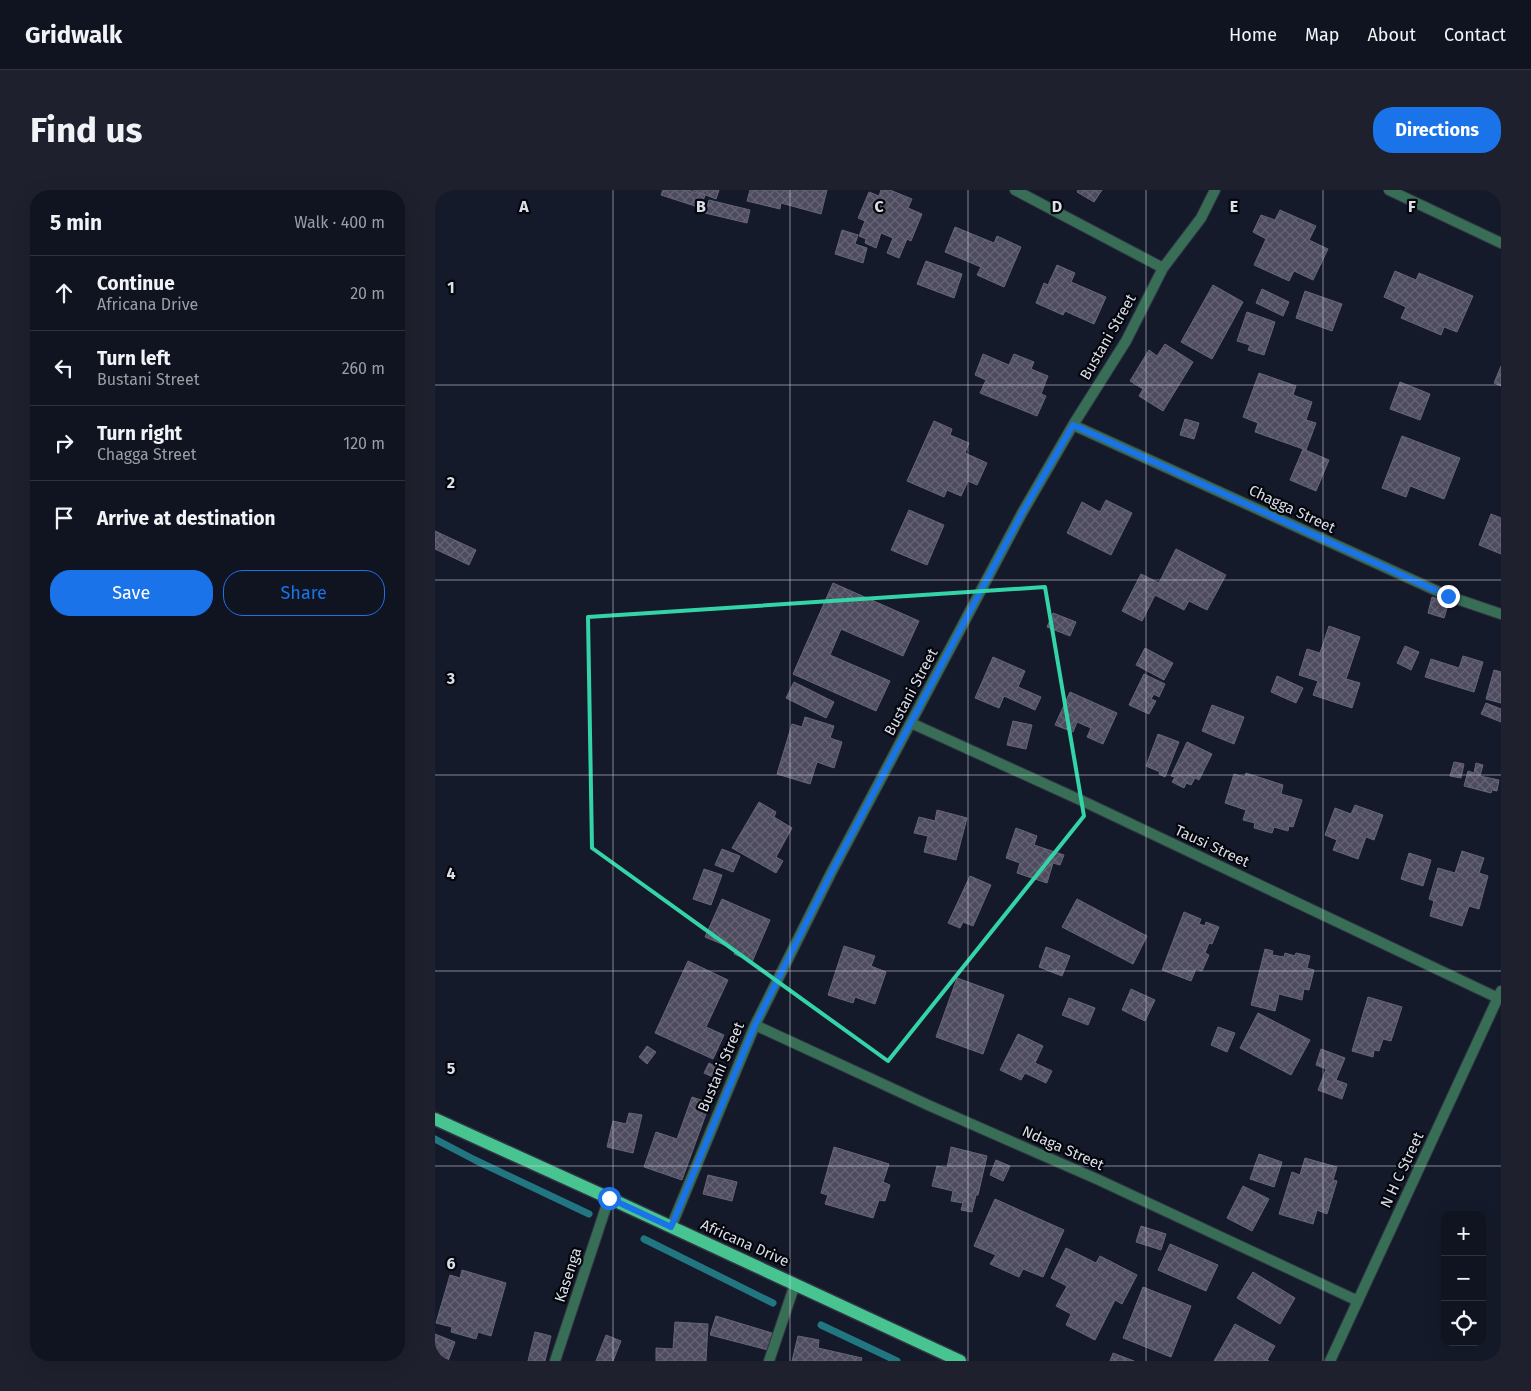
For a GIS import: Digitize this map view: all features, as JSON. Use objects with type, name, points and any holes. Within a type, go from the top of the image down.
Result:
[{"type":"main road","name":"Africana Drive","points":[[435,1119],[960,1361]]},
{"type":"street","points":[[1015,190],[1163,268]]},
{"type":"street","name":"Bustani Street","points":[[671,1227],[755,1025],[831,873],[1022,513],[1125,341],[1163,268],[1201,218],[1215,190]]},
{"type":"street","points":[[1389,190],[1501,243]]},
{"type":"street","name":"Chagga Street","points":[[1073,425],[1448,596],[1501,614]]},
{"type":"street","name":"Tausi Street","points":[[911,723],[1499,995]]},
{"type":"street","name":"N H C Street","points":[[1330,1361],[1499,995]]},
{"type":"street","name":"Ndaga Street","points":[[755,1025],[1358,1301]]},
{"type":"street","name":"Kasenga","points":[[555,1361],[609,1198]]},
{"type":"street","points":[[769,1361],[795,1284]]},
{"type":"highlighted area","points":[[1045,587],[1084,816],[888,1061],[592,848],[588,617]]},
{"type":"building","points":[[663,190],[688,190],[705,195],[701,208],[661,195]]},
{"type":"building","points":[[693,190],[719,190],[716,199]]},
{"type":"building","points":[[750,190],[827,190],[821,214],[781,203],[780,209],[747,201]]},
{"type":"building","points":[[881,190],[890,190],[912,199],[908,208],[922,214],[911,241],[907,239],[899,258],[887,253],[893,238],[881,233],[876,248],[865,243],[866,239],[859,236],[865,221],[858,218],[869,192],[879,196]]},
{"type":"building","points":[[1078,190],[1102,190],[1094,202],[1077,192]]},
{"type":"building","points":[[709,200],[750,210],[747,223],[705,213]]},
{"type":"building","points":[[1280,210],[1316,226],[1309,240],[1328,249],[1313,280],[1294,271],[1289,281],[1254,265],[1266,239],[1253,232],[1261,215],[1275,220]]},
{"type":"building","points":[[955,227],[994,243],[997,236],[1021,247],[1004,287],[977,275],[981,267],[945,252]]},
{"type":"building","points":[[842,230],[858,235],[855,244],[867,248],[863,263],[835,254]]},
{"type":"building","points":[[926,261],[962,274],[954,298],[917,284]]},
{"type":"building","points":[[1057,265],[1075,273],[1071,282],[1106,297],[1094,324],[1065,311],[1063,315],[1036,303],[1044,283],[1048,285]]},
{"type":"building","points":[[1395,271],[1416,280],[1419,273],[1473,296],[1457,332],[1444,327],[1441,335],[1401,318],[1406,307],[1384,297]]},
{"type":"building","points":[[1213,285],[1243,302],[1212,359],[1181,342]]},
{"type":"building","points":[[1262,289],[1289,302],[1283,316],[1256,303]]},
{"type":"building","points":[[1305,291],[1342,304],[1332,331],[1296,318]]},
{"type":"building","points":[[1247,312],[1275,322],[1264,355],[1248,350],[1250,345],[1237,341]]},
{"type":"building","points":[[1165,344],[1193,362],[1163,411],[1139,396],[1143,389],[1130,381],[1149,350],[1157,356]]},
{"type":"building","points":[[983,354],[1009,365],[1014,354],[1034,362],[1031,369],[1048,376],[1041,394],[1046,396],[1037,416],[980,393],[986,380],[975,375]]},
{"type":"building","points":[[1501,366],[1501,386],[1494,383]]},
{"type":"building","points":[[1259,373],[1296,386],[1293,395],[1312,402],[1306,420],[1316,423],[1306,450],[1255,432],[1258,423],[1243,417]]},
{"type":"building","points":[[1400,382],[1430,394],[1420,420],[1390,409]]},
{"type":"building","points":[[1185,419],[1199,423],[1194,439],[1180,435]]},
{"type":"building","points":[[934,421],[952,429],[950,435],[969,443],[965,453],[987,463],[977,485],[968,481],[961,496],[947,490],[944,497],[907,481]]},
{"type":"building","points":[[1402,436],[1460,458],[1444,499],[1410,486],[1406,497],[1382,488]]},
{"type":"building","points":[[1303,449],[1329,460],[1316,491],[1290,480]]},
{"type":"building","points":[[1106,500],[1132,513],[1111,555],[1067,533],[1082,502],[1100,512]]},
{"type":"building","points":[[909,510],[944,525],[927,565],[891,550]]},
{"type":"building","points":[[1491,514],[1501,518],[1501,554],[1479,545]]},
{"type":"building","points":[[435,531],[476,550],[469,565],[435,549]]},
{"type":"building","points":[[1176,549],[1226,575],[1207,610],[1189,601],[1184,610],[1155,595],[1142,621],[1122,611],[1141,574],[1159,583]]},
{"type":"building","points":[[833,583],[919,621],[903,656],[841,629],[830,655],[890,681],[876,711],[793,674]]},
{"type":"building","points":[[1432,597],[1449,602],[1444,618],[1428,613]]},
{"type":"building","points":[[1053,613],[1076,622],[1070,636],[1047,627]]},
{"type":"building","points":[[1329,626],[1360,637],[1346,679],[1360,683],[1352,708],[1313,695],[1318,681],[1299,675],[1307,649],[1320,653]]},
{"type":"building","points":[[1405,646],[1419,652],[1411,670],[1397,663]]},
{"type":"building","points":[[1145,648],[1173,663],[1164,680],[1136,665]]},
{"type":"building","points":[[1463,656],[1483,662],[1474,692],[1425,677],[1431,659],[1459,668]]},
{"type":"building","points":[[993,657],[1025,671],[1018,687],[1041,697],[1035,710],[1004,696],[999,708],[975,698]]},
{"type":"building","points":[[1494,670],[1501,672],[1501,703],[1486,699]]},
{"type":"building","points":[[1144,674],[1165,684],[1159,697],[1154,694],[1151,699],[1156,701],[1149,714],[1129,705]]},
{"type":"building","points":[[1277,676],[1303,688],[1296,703],[1271,692]]},
{"type":"building","points":[[794,682],[834,702],[826,718],[786,698]]},
{"type":"building","points":[[1070,692],[1117,713],[1103,744],[1087,737],[1091,728],[1077,722],[1073,732],[1055,725]]},
{"type":"building","points":[[1486,703],[1501,709],[1501,722],[1481,714]]},
{"type":"building","points":[[1212,705],[1244,717],[1234,744],[1202,731]]},
{"type":"building","points":[[805,717],[834,726],[830,738],[842,742],[834,768],[817,762],[810,784],[777,774],[792,724],[802,727]]},
{"type":"building","points":[[1013,721],[1032,725],[1026,749],[1007,745]]},
{"type":"building","points":[[1158,734],[1179,742],[1165,777],[1159,774],[1160,772],[1146,766]]},
{"type":"building","points":[[1187,742],[1212,754],[1199,780],[1195,778],[1191,785],[1186,783],[1184,788],[1172,782],[1175,777],[1171,776]]},
{"type":"building","points":[[1454,762],[1464,764],[1461,778],[1450,776]]},
{"type":"building","points":[[1476,763],[1483,765],[1480,776],[1499,780],[1497,791],[1492,790],[1491,793],[1464,786],[1468,771],[1474,773]]},
{"type":"building","points":[[1246,773],[1283,785],[1281,794],[1302,800],[1293,827],[1289,826],[1288,831],[1274,827],[1272,833],[1254,828],[1255,823],[1243,820],[1246,810],[1225,803],[1234,774],[1245,777]]},
{"type":"building","points":[[759,802],[776,812],[774,817],[792,828],[776,857],[783,861],[776,873],[732,848]]},
{"type":"building","points":[[1355,805],[1383,815],[1374,840],[1366,837],[1358,859],[1333,850],[1337,840],[1325,835],[1335,808],[1351,814]]},
{"type":"building","points":[[937,810],[967,818],[956,860],[924,852],[928,836],[914,833],[919,817],[935,821]]},
{"type":"building","points":[[1016,828],[1037,836],[1034,845],[1064,855],[1060,865],[1053,863],[1047,883],[1017,873],[1020,863],[1006,858]]},
{"type":"building","points":[[722,849],[740,856],[733,872],[715,865]]},
{"type":"building","points":[[1462,851],[1484,858],[1479,873],[1488,876],[1479,909],[1469,906],[1462,926],[1430,916],[1434,901],[1429,899],[1438,868],[1455,873]]},
{"type":"building","points":[[1409,853],[1431,860],[1423,886],[1401,879]]},
{"type":"building","points":[[704,869],[722,875],[711,905],[693,899]]},
{"type":"building","points":[[970,876],[991,885],[973,926],[963,922],[960,928],[948,923]]},
{"type":"building","points":[[722,899],[770,920],[752,962],[734,954],[736,950],[705,937]]},
{"type":"building","points":[[1077,899],[1147,936],[1133,964],[1062,927]]},
{"type":"building","points":[[1184,912],[1201,919],[1199,924],[1205,926],[1206,922],[1219,927],[1212,944],[1209,943],[1205,953],[1209,955],[1202,971],[1196,969],[1191,981],[1162,970]]},
{"type":"building","points":[[844,946],[875,956],[871,966],[886,972],[875,1004],[855,997],[853,1003],[828,995]]},
{"type":"building","points":[[1046,947],[1070,956],[1062,976],[1039,967]]},
{"type":"building","points":[[1265,949],[1273,951],[1272,955],[1284,957],[1285,953],[1295,956],[1296,953],[1310,956],[1307,968],[1314,970],[1309,990],[1304,989],[1302,1000],[1279,994],[1275,1011],[1251,1005]]},
{"type":"building","points":[[688,961],[728,980],[706,1027],[724,1035],[713,1059],[655,1033]]},
{"type":"building","points":[[957,978],[1004,995],[983,1054],[936,1037]]},
{"type":"building","points":[[1131,989],[1155,1000],[1145,1021],[1122,1010]]},
{"type":"building","points":[[1368,997],[1402,1007],[1391,1041],[1383,1039],[1379,1051],[1374,1050],[1373,1057],[1352,1051]]},
{"type":"building","points":[[1069,998],[1095,1008],[1088,1025],[1062,1015]]},
{"type":"building","points":[[1258,1013],[1310,1040],[1291,1075],[1240,1048]]},
{"type":"building","points":[[1218,1027],[1235,1033],[1227,1052],[1211,1045]]},
{"type":"building","points":[[1018,1034],[1043,1046],[1035,1063],[1052,1071],[1046,1083],[1025,1073],[1021,1080],[1000,1070]]},
{"type":"building","points":[[647,1046],[656,1052],[647,1064],[639,1057]]},
{"type":"building","points":[[1321,1049],[1345,1058],[1336,1080],[1347,1084],[1342,1099],[1318,1090],[1326,1069],[1316,1065]]},
{"type":"building","points":[[709,1063],[722,1070],[717,1079],[704,1073]]},
{"type":"building","points":[[692,1097],[710,1103],[682,1180],[644,1167],[656,1132],[677,1139]]},
{"type":"building","points":[[629,1113],[642,1115],[633,1153],[607,1147],[613,1121],[626,1124]]},
{"type":"building","points":[[834,1147],[889,1164],[883,1182],[890,1185],[885,1201],[879,1200],[873,1218],[825,1204],[828,1195],[821,1193]]},
{"type":"building","points":[[951,1147],[987,1156],[972,1212],[961,1210],[963,1203],[951,1201],[953,1191],[932,1186],[937,1166],[947,1168]]},
{"type":"building","points":[[1259,1154],[1282,1162],[1274,1187],[1250,1179]]},
{"type":"building","points":[[1305,1158],[1337,1167],[1333,1180],[1337,1181],[1327,1214],[1317,1210],[1313,1224],[1279,1214],[1292,1172],[1300,1175]]},
{"type":"building","points":[[996,1160],[1010,1166],[1003,1181],[990,1175]]},
{"type":"building","points":[[708,1175],[737,1182],[732,1201],[703,1194]]},
{"type":"building","points":[[1243,1186],[1269,1199],[1252,1231],[1227,1218]]},
{"type":"building","points":[[995,1199],[1064,1230],[1043,1277],[1023,1269],[1019,1277],[990,1264],[996,1255],[974,1246]]},
{"type":"building","points":[[1141,1226],[1166,1234],[1161,1250],[1136,1242]]},
{"type":"building","points":[[1170,1244],[1218,1265],[1206,1291],[1158,1270]]},
{"type":"building","points":[[1066,1248],[1096,1263],[1100,1256],[1137,1275],[1122,1304],[1115,1300],[1095,1340],[1066,1325],[1071,1314],[1056,1306],[1067,1286],[1051,1278]]},
{"type":"building","points":[[462,1270],[506,1283],[491,1336],[478,1332],[476,1339],[451,1332],[452,1327],[436,1323],[450,1275],[460,1278]]},
{"type":"building","points":[[1253,1272],[1295,1298],[1280,1324],[1237,1298]]},
{"type":"building","points":[[1143,1287],[1191,1306],[1171,1357],[1123,1338]]},
{"type":"building","points":[[716,1316],[772,1333],[768,1350],[710,1335]]},
{"type":"building","points":[[675,1322],[708,1324],[706,1361],[656,1361],[656,1348],[673,1349]]},
{"type":"building","points":[[1235,1324],[1275,1346],[1267,1360],[1269,1361],[1214,1361]]},
{"type":"building","points":[[535,1332],[551,1336],[545,1361],[528,1361]]},
{"type":"building","points":[[435,1334],[455,1342],[448,1361],[435,1361]]},
{"type":"building","points":[[606,1335],[621,1341],[613,1361],[596,1361]]},
{"type":"building","points":[[798,1336],[819,1340],[818,1348],[862,1358],[861,1361],[792,1361]]},
{"type":"building","points":[[1113,1353],[1134,1361],[1110,1361]]},
{"type":"waterway","points":[[435,1139],[589,1214]]},
{"type":"waterway","points":[[644,1239],[773,1303]]},
{"type":"waterway","points":[[821,1325],[897,1361]]},
{"type":"route","points":[[609,1198],[671,1227],[755,1025],[831,873],[1022,513],[1073,425],[1448,596]]}]
